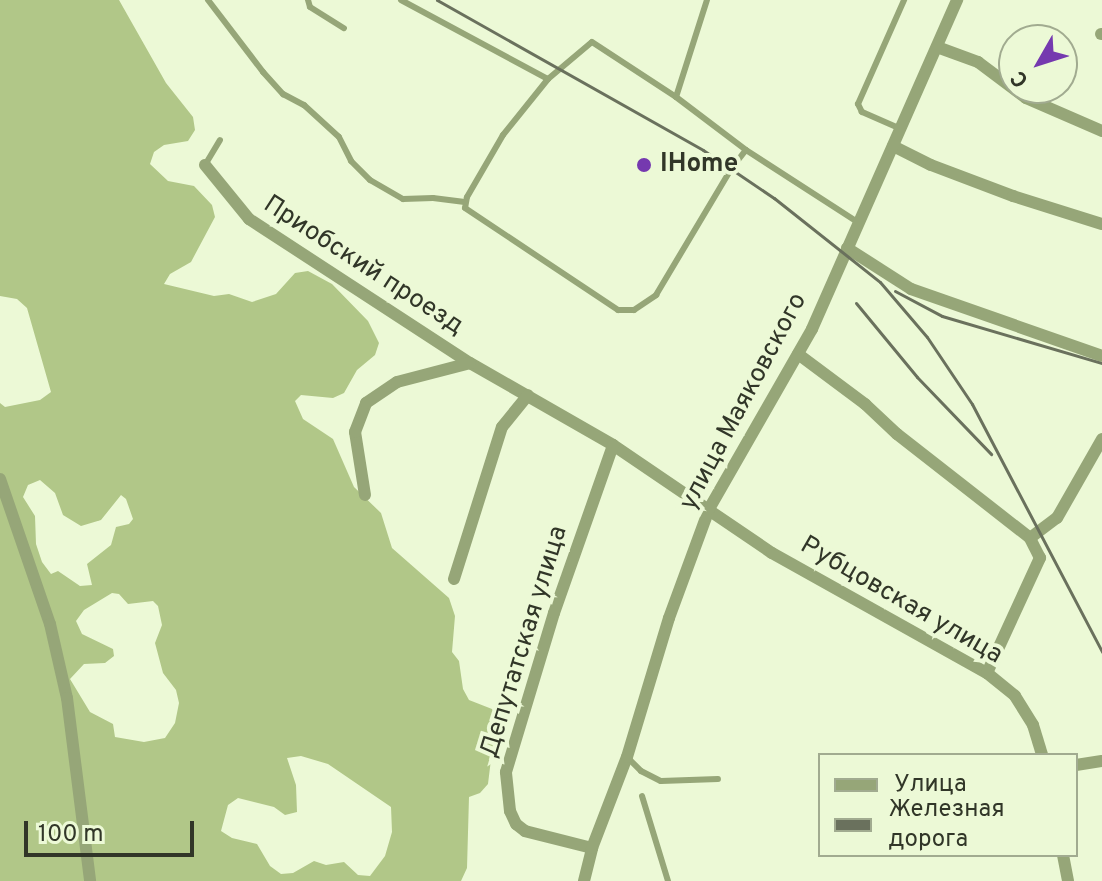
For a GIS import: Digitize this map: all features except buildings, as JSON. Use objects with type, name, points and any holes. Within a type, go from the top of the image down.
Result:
[{"type":"street","name":"улица Маяковского","points":[[584,881],[592,848],[627,757],[669,618],[709,509],[798,354],[957,0]]},
{"type":"street","points":[[937,47],[978,62],[1026,98],[1102,131]]},
{"type":"street","points":[[893,146],[931,165],[1013,196],[1102,224]]},
{"type":"street","name":"Приобский проезд","points":[[205,165],[249,219],[470,363],[613,445],[709,509]]},
{"type":"street","points":[[847,248],[911,289],[1102,356]]},
{"type":"street","points":[[798,354],[865,404],[897,434],[1030,538],[1040,558],[987,673]]},
{"type":"street","name":"Приобский проезд","points":[[365,495],[355,432],[366,403],[397,382],[470,363]]},
{"type":"street","points":[[454,579],[502,427],[528,395]]},
{"type":"street","points":[[1030,538],[1057,518],[1102,439]]},
{"type":"street","name":"Депутатская улица","points":[[592,848],[525,831],[516,824],[507,791],[506,772],[554,613],[613,445]]},
{"type":"street","points":[[0,479],[50,624],[67,698],[90,881]]},
{"type":"street","name":"Рубцовская улица","points":[[709,509],[772,553],[987,673],[1015,696],[1033,725],[1041,753]]},
{"type":"street","points":[[1078,765],[1102,761]]},
{"type":"street","points":[[1063,857],[1068,881]]},
{"type":"lane","points":[[208,0],[263,72],[283,94],[304,105],[331,128],[351,161],[370,180],[403,199],[433,198],[465,202]]},
{"type":"lane","points":[[308,0],[310,7],[344,28]]},
{"type":"lane","points":[[401,0],[548,79]]},
{"type":"lane","points":[[676,97],[707,0]]},
{"type":"lane","points":[[901,129],[862,112],[858,104],[904,0]]},
{"type":"lane","points":[[465,202],[503,135],[548,79],[592,42],[676,97],[746,150],[859,223]]},
{"type":"lane","points":[[205,165],[220,140]]},
{"type":"lane","points":[[465,202],[470,215],[625,313],[644,305],[656,295],[746,150]]},
{"type":"lane","points":[[627,757],[641,771],[661,781],[718,779]]},
{"type":"lane","points":[[642,796],[668,881]]},
{"type":"green space","points":[[0,0],[119,0],[166,83],[193,117],[195,130],[188,141],[164,145],[154,152],[150,164],[168,181],[194,186],[212,205],[215,217],[191,262],[170,274],[164,284],[214,296],[229,294],[252,302],[276,294],[295,273],[308,271],[332,284],[368,321],[379,343],[375,355],[357,370],[344,393],[333,398],[301,395],[295,401],[303,419],[333,439],[354,487],[381,513],[392,548],[449,598],[455,616],[452,652],[459,661],[463,689],[469,700],[492,709],[499,719],[500,731],[493,743],[488,784],[480,793],[469,797],[467,868],[461,881],[0,881],[0,403],[5,407],[40,400],[51,392],[27,308],[17,299],[0,296]],"holes":[[[40,480],[55,493],[63,515],[81,526],[101,520],[121,495],[126,499],[133,519],[129,524],[116,527],[111,545],[87,564],[92,585],[80,586],[58,571],[51,574],[42,562],[36,544],[35,516],[23,497],[28,485]],[[112,593],[119,594],[128,604],[153,601],[158,606],[162,625],[155,643],[163,673],[176,690],[179,703],[175,723],[165,738],[144,742],[115,737],[113,724],[90,712],[70,679],[84,664],[105,663],[114,656],[113,649],[82,634],[76,621],[84,610]],[[301,756],[328,764],[391,807],[392,832],[385,856],[370,876],[358,875],[344,862],[326,865],[314,861],[293,873],[281,874],[270,866],[257,844],[232,838],[221,831],[228,805],[238,798],[274,807],[285,815],[297,812],[296,785],[287,758]]]},
{"type":"railway","points":[[437,0],[703,150],[774,198],[880,282],[927,337],[972,404],[1102,652]]},
{"type":"railway","points":[[895,291],[942,316],[1102,363]]},
{"type":"railway","points":[[856,303],[917,377],[991,454]]},
{"type":"place","name":"IHome","points":[[644,165]]}]
